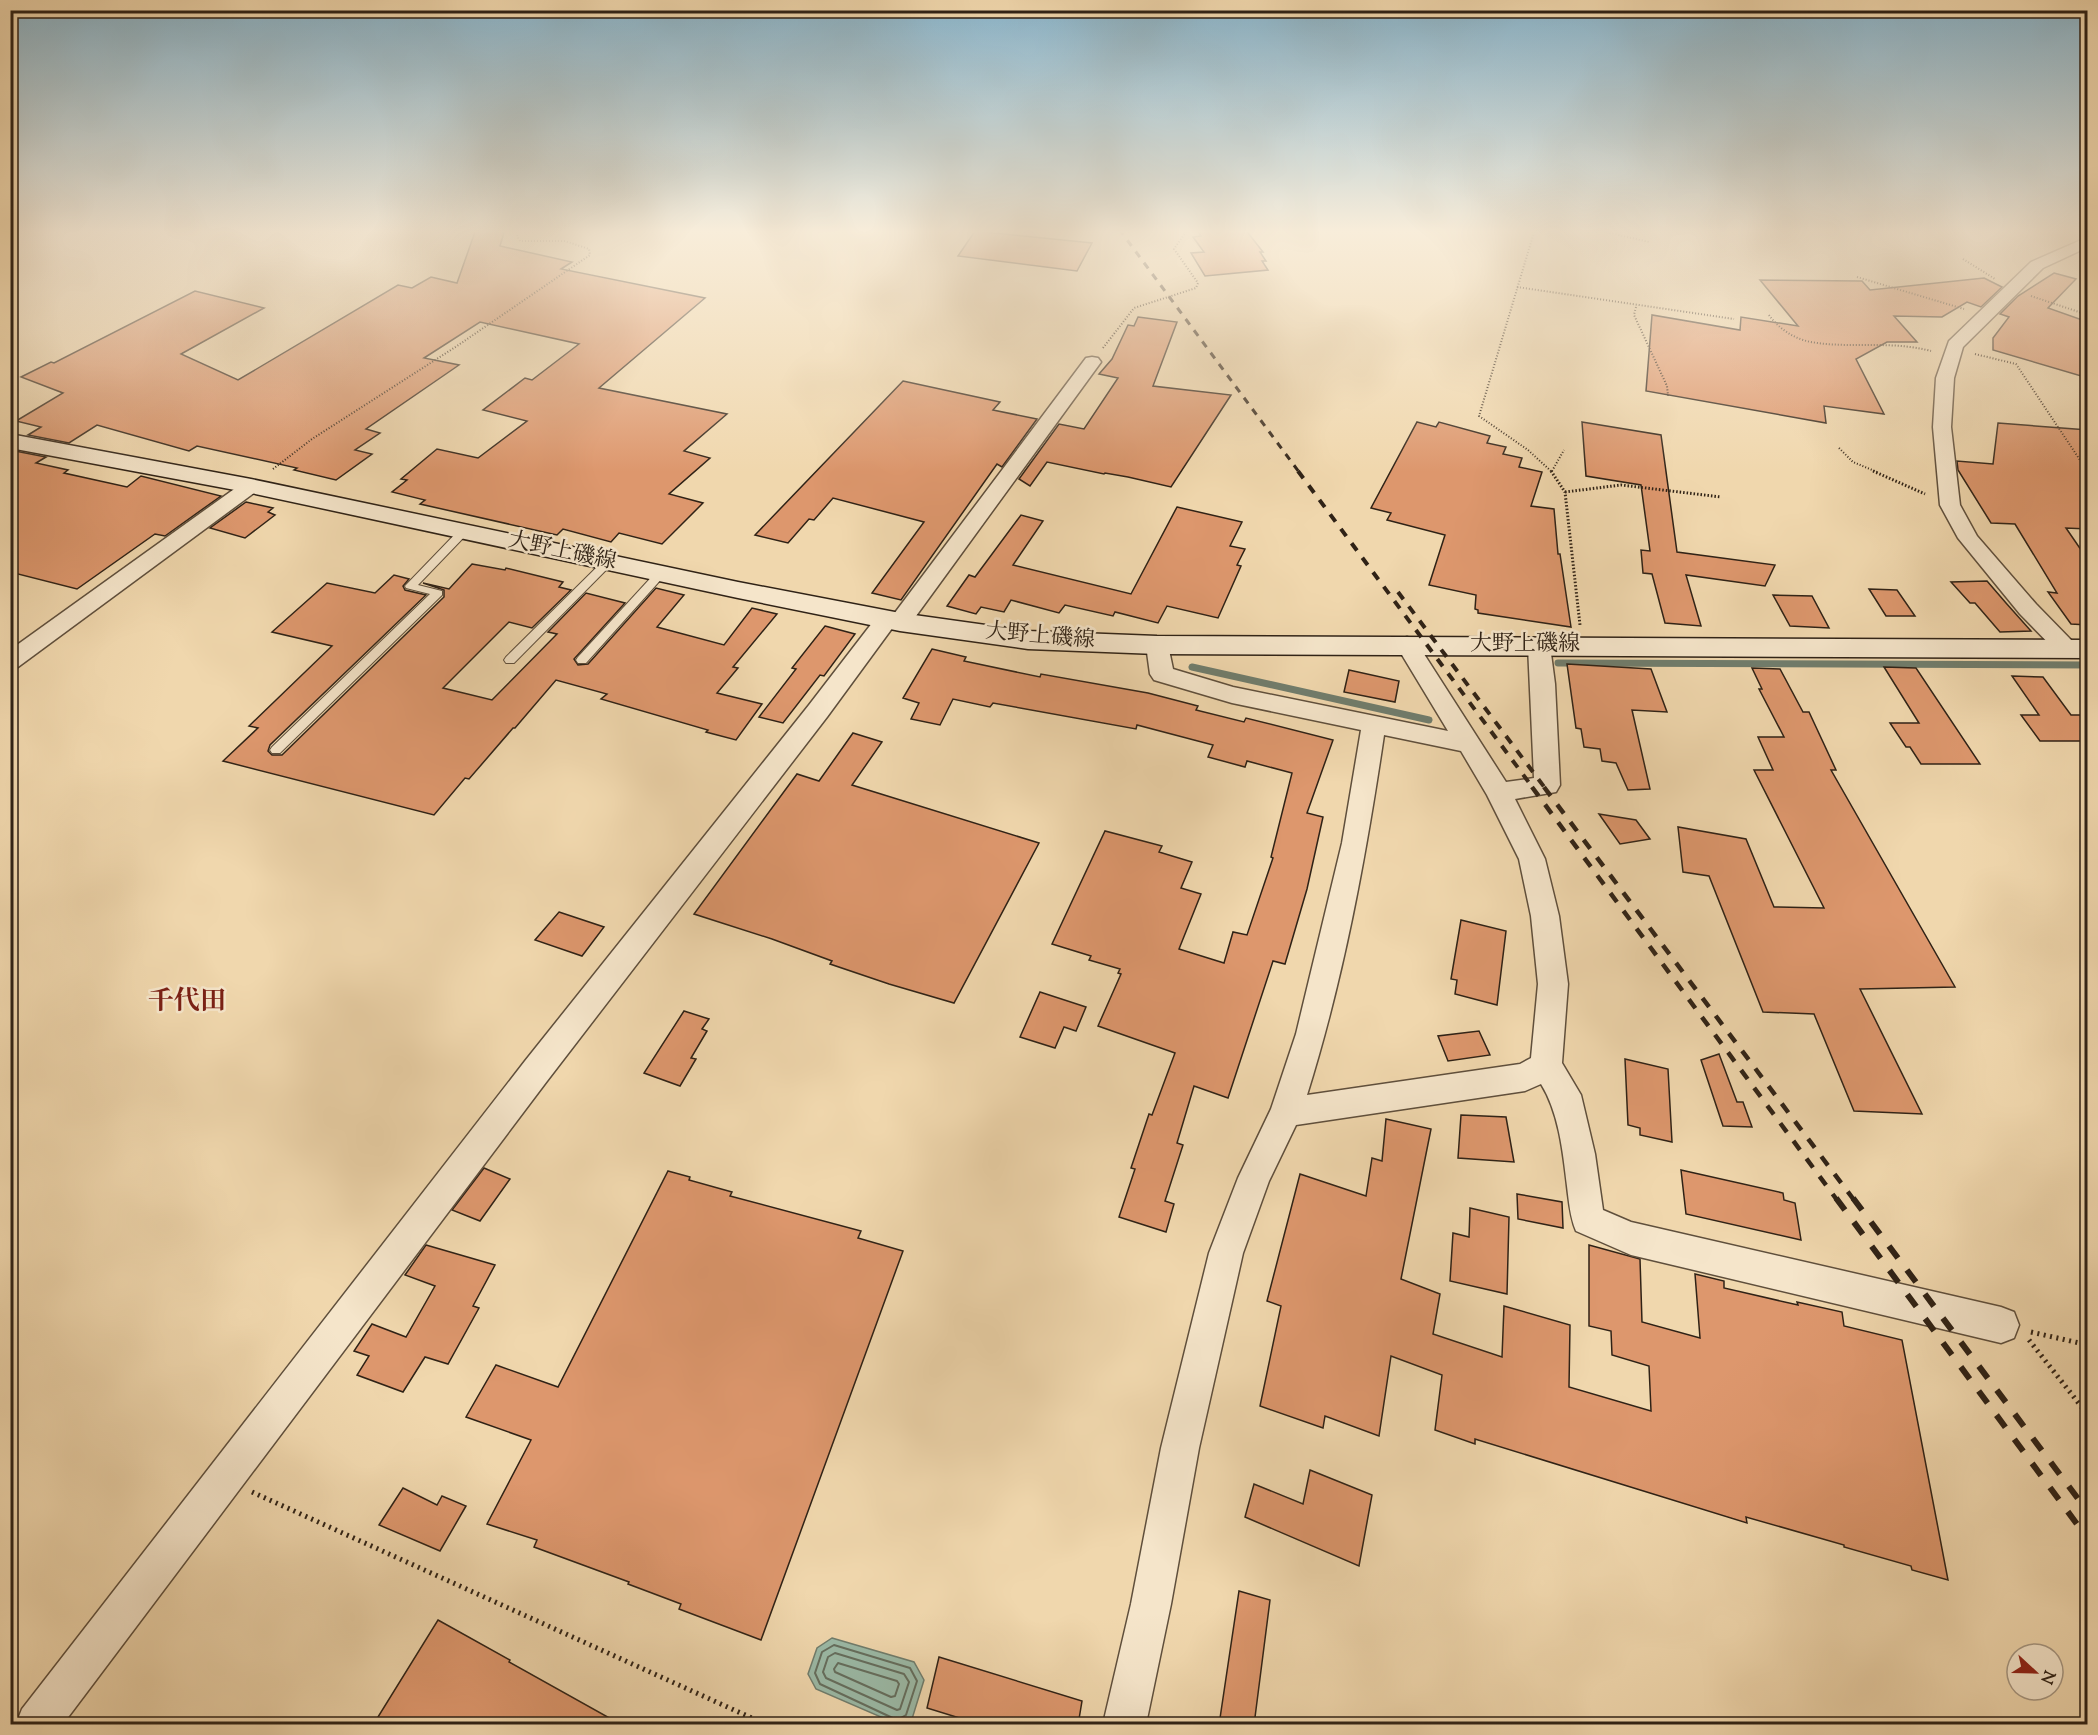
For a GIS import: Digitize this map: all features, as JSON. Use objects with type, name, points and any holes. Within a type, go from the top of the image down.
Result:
[{"type":"main road","name":"大野上磯線","points":[[10,441],[251,486],[893,620],[1028,640],[1156,645],[1586,645],[2077,649]]},
{"type":"street","points":[[1990,310],[1953,352],[1945,378],[1942,427],[1950,505],[1968,538],[1993,570],[2077,649]]},
{"type":"street","points":[[37,1725],[536,1071],[818,711],[893,620],[1092,362]]},
{"type":"street","points":[[10,662],[251,486]]},
{"type":"street","points":[[1156,645],[1162,674],[1232,695],[1469,744]]},
{"type":"street","points":[[1407,645],[1499,792],[1532,859],[1545,916],[1553,984],[1546,1065],[1565,1095],[1579,1154],[1588,1220],[1631,1238],[2001,1325]]},
{"type":"street","points":[[1499,792],[1546,785],[1543,684],[1539,646]]},
{"type":"street","points":[[1124,1725],[1151,1604],[1180,1448],[1226,1253],[1254,1179],[1286,1112],[1311,1034],[1355,843],[1374,724]]},
{"type":"street","points":[[1286,1112],[1525,1077],[1546,1065]]},
{"type":"lane","points":[[276,750],[438,593],[410,586],[464,531]]},
{"type":"lane","points":[[510,660],[608,562]]},
{"type":"lane","points":[[582,660],[661,573]]},
{"type":"path","points":[[251,486],[312,439],[510,310]]},
{"type":"path","points":[[1092,362],[1132,310]]},
{"type":"path","points":[[1510,310],[1479,416],[1552,471],[1561,481],[1565,492],[1582,635],[1586,645]]},
{"type":"path","points":[[1635,310],[1634,315],[1667,386],[1668,396]]},
{"type":"path","points":[[1669,310],[1734,319]]},
{"type":"path","points":[[1968,310],[1985,315]]},
{"type":"path","points":[[2073,310],[2088,315]]},
{"type":"path","points":[[1769,315],[1777,327],[1809,342],[1908,345],[2016,364],[2088,473]]},
{"type":"path","points":[[1839,448],[1853,462],[1950,505]]},
{"type":"path","points":[[1552,471],[1564,450]]},
{"type":"path","points":[[1565,492],[1621,485],[1721,497]]},
{"type":"path","points":[[2088,1346],[2021,1329],[2088,1415]]},
{"type":"path","points":[[226,1480],[421,1566],[765,1725]]},
{"type":"water","points":[[832,1638],[914,1662],[924,1680],[912,1719],[897,1724],[816,1689],[808,1674],[817,1648]]},
{"type":"building","points":[[158,310],[260,310],[181,354],[238,380],[356,310],[691,310],[599,388],[727,414],[684,451],[710,458],[669,494],[703,503],[662,544],[619,533],[611,542],[563,529],[557,535],[420,504],[425,500],[392,492],[407,480],[401,479],[437,449],[478,458],[527,421],[483,410],[525,378],[532,380],[579,344],[480,322],[424,358],[459,365],[366,429],[380,433],[355,450],[372,454],[336,480],[294,470],[297,468],[197,446],[189,451],[97,425],[69,443],[28,435],[41,427],[16,421],[63,393],[21,377],[51,362],[54,363]]},
{"type":"building","points":[[1785,310],[1954,310],[1942,317],[1894,316],[1917,342],[1887,342],[1856,359],[1884,414],[1824,406],[1826,423],[1646,391],[1652,315],[1740,330],[1741,317],[1798,326]]},
{"type":"building","points":[[2004,310],[2054,310],[2088,322],[2088,378],[1993,350],[1993,338],[2009,317],[2000,314]]},
{"type":"building","points":[[1138,317],[1177,322],[1153,386],[1231,395],[1171,487],[1047,462],[1030,486],[1019,479],[1059,424],[1084,429],[1118,378],[1099,374],[1112,359],[1128,325],[1134,326]]},
{"type":"building","points":[[903,381],[1000,402],[993,410],[1037,419],[1002,467],[997,464],[901,600],[872,593],[924,522],[833,498],[814,520],[809,519],[788,543],[755,535]]},
{"type":"building","points":[[1417,422],[1436,427],[1439,422],[1490,436],[1487,443],[1506,447],[1503,454],[1522,458],[1519,467],[1542,472],[1531,506],[1554,509],[1558,554],[1560,554],[1571,627],[1478,613],[1475,609],[1476,595],[1429,585],[1445,535],[1387,520],[1391,513],[1371,508]]},
{"type":"building","points":[[1582,422],[1661,435],[1677,552],[1775,565],[1765,586],[1686,575],[1701,626],[1665,623],[1652,574],[1643,573],[1641,550],[1650,551],[1641,485],[1586,476]]},
{"type":"building","points":[[1998,423],[2088,430],[2088,529],[2066,528],[2088,560],[2088,625],[2071,624],[2048,592],[2057,593],[2015,524],[1991,523],[1958,470],[1957,461],[1993,464]]},
{"type":"building","points":[[10,450],[46,457],[36,463],[68,470],[64,473],[127,487],[141,476],[221,496],[165,536],[155,534],[77,589],[10,572]]},
{"type":"building","points":[[246,502],[273,508],[268,512],[275,515],[245,538],[210,528]]},
{"type":"building","points":[[1177,507],[1242,522],[1230,546],[1245,549],[1237,565],[1241,566],[1218,618],[1167,606],[1158,623],[1115,612],[1113,616],[1065,605],[1059,613],[1011,600],[1004,612],[981,607],[976,614],[947,606],[969,575],[975,577],[1021,515],[1043,521],[1013,565],[1131,594]]},
{"type":"building","points":[[472,564],[505,570],[506,568],[563,582],[559,587],[571,590],[532,628],[509,622],[443,688],[492,700],[557,634],[548,632],[586,593],[625,603],[574,659],[578,665],[588,664],[656,588],[684,595],[657,627],[724,645],[752,608],[777,614],[733,667],[738,668],[717,693],[762,704],[736,740],[601,699],[607,694],[556,680],[469,779],[465,778],[434,815],[223,761],[258,728],[249,726],[332,646],[272,632],[327,583],[375,593],[394,575],[409,579],[403,586],[405,590],[426,595],[270,745],[268,751],[272,755],[282,755],[444,597],[444,590],[423,583],[449,589]]},
{"type":"building","points":[[1987,581],[2031,631],[2000,632],[1975,603],[1970,603],[1951,582]]},
{"type":"building","points":[[1869,589],[1897,590],[1915,616],[1886,616]]},
{"type":"building","points":[[1773,595],[1812,596],[1829,628],[1790,626]]},
{"type":"building","points":[[825,626],[855,634],[824,676],[820,675],[783,723],[759,717],[796,669],[792,668]]},
{"type":"building","points":[[932,649],[966,657],[964,661],[1040,677],[1041,674],[1148,693],[1198,706],[1196,710],[1244,722],[1246,718],[1333,740],[1307,813],[1323,817],[1307,889],[1285,964],[1273,961],[1228,1098],[1194,1086],[1177,1143],[1183,1145],[1165,1201],[1174,1204],[1166,1232],[1119,1217],[1135,1169],[1131,1168],[1149,1114],[1152,1115],[1175,1053],[1098,1026],[1121,974],[1118,973],[1120,969],[1089,960],[1091,956],[1052,944],[1105,831],[1162,846],[1159,852],[1192,862],[1181,888],[1201,894],[1179,949],[1224,963],[1233,932],[1247,935],[1273,858],[1271,857],[1292,773],[1247,761],[1245,767],[1208,757],[1213,745],[1137,725],[1136,729],[993,703],[990,707],[953,699],[940,725],[911,719],[919,703],[903,698]]},
{"type":"building","points":[[1567,664],[1651,669],[1667,712],[1632,710],[1650,789],[1628,790],[1616,763],[1602,761],[1600,749],[1584,747],[1581,729],[1576,728]]},
{"type":"building","points":[[1884,667],[1916,668],[1980,764],[1921,764],[1890,723],[1919,723]]},
{"type":"building","points":[[1752,668],[1780,669],[1803,712],[1809,712],[1836,770],[1831,770],[1955,987],[1860,989],[1922,1114],[1854,1111],[1814,1014],[1763,1012],[1709,876],[1683,872],[1678,827],[1746,839],[1774,907],[1824,908],[1754,770],[1773,770],[1758,737],[1784,737],[1759,689],[1762,689]]},
{"type":"building","points":[[1349,670],[1399,681],[1395,702],[1344,692]]},
{"type":"building","points":[[2012,676],[2043,677],[2071,715],[2080,715],[2088,726],[2088,741],[2040,741],[2021,715],[2039,715]]},
{"type":"building","points":[[853,733],[882,742],[852,785],[1039,843],[954,1003],[830,964],[832,961],[694,914],[797,774],[819,781]]},
{"type":"building","points":[[1599,814],[1636,820],[1650,839],[1620,844]]},
{"type":"building","points":[[559,912],[604,927],[582,956],[535,940]]},
{"type":"building","points":[[1461,920],[1506,931],[1497,1005],[1455,994],[1457,980],[1451,979]]},
{"type":"building","points":[[1040,992],[1086,1007],[1076,1031],[1064,1027],[1055,1048],[1020,1037]]},
{"type":"building","points":[[684,1011],[709,1019],[702,1029],[707,1031],[691,1058],[696,1059],[680,1086],[644,1073]]},
{"type":"building","points":[[1479,1031],[1490,1055],[1448,1061],[1438,1036]]},
{"type":"building","points":[[1719,1054],[1737,1102],[1743,1102],[1752,1127],[1723,1126],[1701,1060]]},
{"type":"building","points":[[1625,1059],[1668,1069],[1672,1142],[1640,1135],[1640,1128],[1628,1125]]},
{"type":"building","points":[[1461,1115],[1506,1117],[1514,1162],[1458,1158]]},
{"type":"building","points":[[1386,1119],[1431,1129],[1401,1279],[1440,1294],[1433,1334],[1502,1357],[1504,1306],[1570,1325],[1569,1387],[1651,1411],[1649,1366],[1612,1355],[1611,1331],[1589,1326],[1589,1245],[1640,1259],[1642,1322],[1700,1338],[1695,1274],[1724,1281],[1724,1288],[1798,1305],[1797,1302],[1842,1312],[1844,1326],[1902,1340],[1948,1580],[1912,1570],[1911,1566],[1844,1547],[1844,1545],[1746,1517],[1747,1523],[1475,1439],[1475,1444],[1435,1430],[1442,1375],[1391,1356],[1379,1436],[1325,1416],[1323,1428],[1260,1406],[1281,1306],[1267,1301],[1300,1174],[1366,1196],[1372,1158],[1382,1161]]},
{"type":"building","points":[[484,1168],[510,1179],[480,1221],[452,1210]]},
{"type":"building","points":[[1681,1170],[1783,1193],[1784,1200],[1795,1203],[1801,1240],[1686,1214]]},
{"type":"building","points":[[668,1171],[690,1177],[689,1180],[732,1192],[730,1196],[861,1231],[858,1238],[903,1251],[761,1640],[679,1609],[681,1604],[628,1584],[629,1582],[534,1547],[537,1540],[487,1524],[531,1440],[466,1417],[496,1365],[558,1387]]},
{"type":"building","points":[[1517,1194],[1562,1202],[1563,1228],[1518,1219]]},
{"type":"building","points":[[1470,1208],[1509,1217],[1507,1294],[1450,1281],[1453,1233],[1469,1237]]},
{"type":"building","points":[[426,1245],[495,1265],[473,1306],[479,1308],[448,1364],[425,1357],[403,1392],[357,1375],[369,1356],[354,1351],[372,1324],[406,1337],[435,1286],[405,1275]]},
{"type":"building","points":[[1310,1470],[1372,1495],[1359,1566],[1245,1517],[1254,1484],[1303,1504]]},
{"type":"building","points":[[403,1488],[437,1505],[442,1496],[466,1506],[440,1551],[379,1525]]},
{"type":"building","points":[[1239,1591],[1270,1600],[1254,1725],[1219,1725]]},
{"type":"building","points":[[438,1620],[510,1660],[509,1662],[622,1725],[373,1725]]},
{"type":"building","points":[[939,1657],[1082,1701],[1078,1725],[964,1725],[966,1720],[927,1708]]},
{"type":"waterway","points":[[1558,663],[2088,665]]},
{"type":"waterway","points":[[1192,667],[1429,720]]},
{"type":"railway","points":[[1179,310],[1299,472]]},
{"type":"railway","points":[[1298,471],[1533,788]]},
{"type":"railway","points":[[1398,592],[1545,788]]},
{"type":"railway","points":[[1532,787],[1837,1200]]},
{"type":"railway","points":[[1544,787],[1854,1200]]},
{"type":"railway","points":[[1836,1198],[2088,1539]]},
{"type":"railway","points":[[1853,1198],[2088,1512]]},
{"type":"district","name":"千代田","points":[[187,1002]]}]
